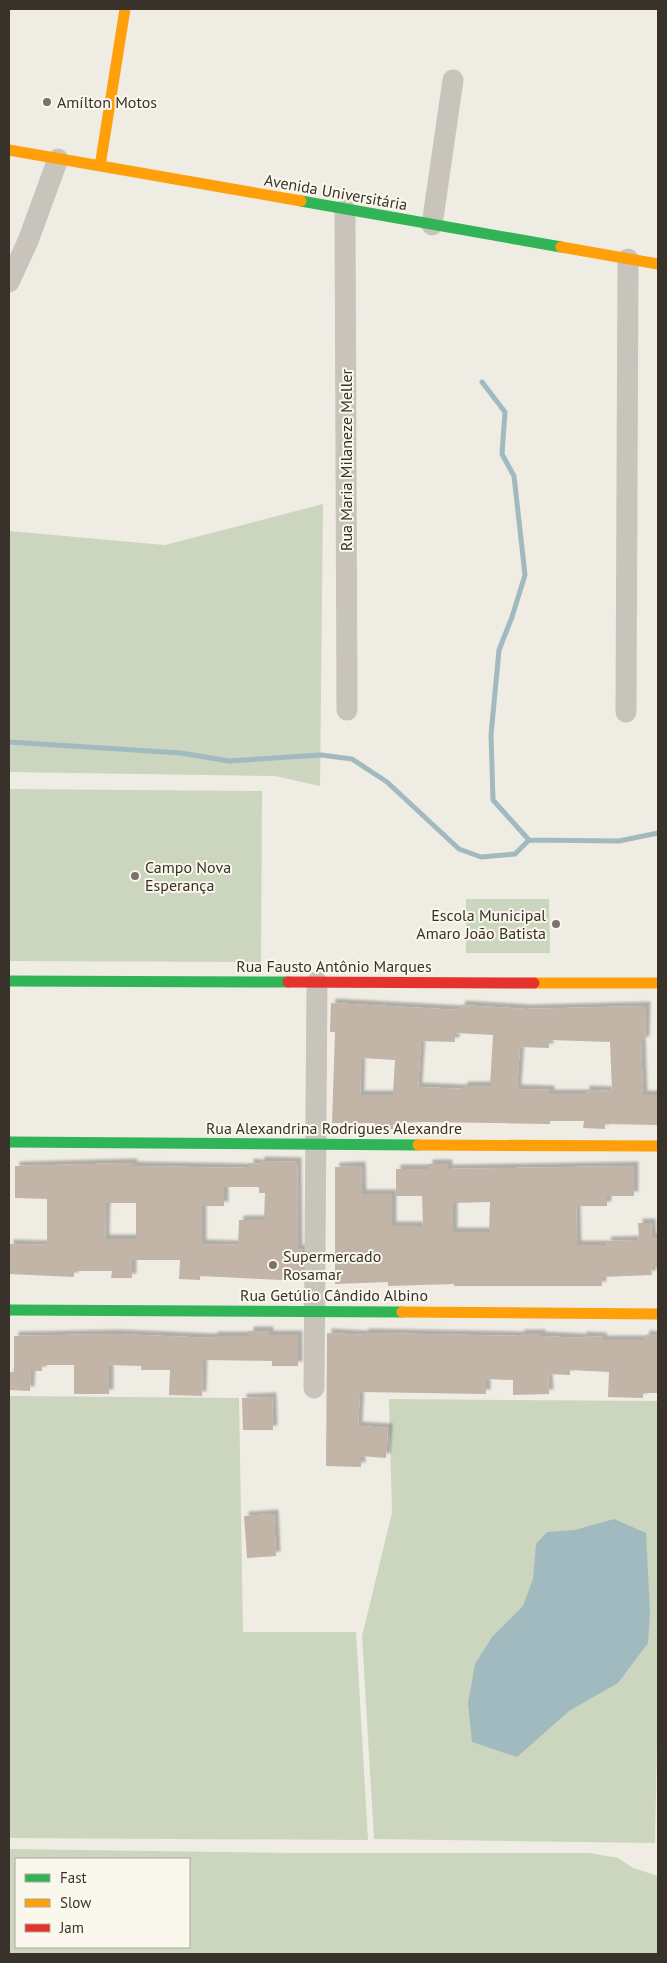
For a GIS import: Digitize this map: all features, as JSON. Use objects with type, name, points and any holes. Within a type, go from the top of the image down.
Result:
[{"type":"street","points":[[100,166],[125,9]]},
{"type":"street","points":[[432,225],[453,80]]},
{"type":"street","name":"Avenida Universitária","points":[[9,150],[658,264]]},
{"type":"street","points":[[9,282],[28,241],[58,159]]},
{"type":"street","name":"Rua Maria Milaneze Meller","points":[[345,210],[347,710]]},
{"type":"street","points":[[626,712],[628,259]]},
{"type":"street","name":"Rua Fausto Antônio Marques","points":[[9,982],[658,983]]},
{"type":"street","points":[[314,1388],[317,982]]},
{"type":"street","name":"Rua Alexandrina Rodrigues Alexandre","points":[[9,1142],[658,1146]]},
{"type":"street","name":"Rua Getúlio Cândido Albino","points":[[9,1310],[658,1314]]},
{"type":"green space","points":[[323,504],[320,786],[275,776],[9,772],[9,531],[165,545]]},
{"type":"green space","name":"Campo Nova Esperança","points":[[9,789],[262,791],[261,962],[9,961]]},
{"type":"green space","points":[[466,899],[549,899],[550,953],[466,953]]},
{"type":"green space","points":[[9,1396],[239,1398],[243,1632],[356,1632],[368,1840],[9,1838]]},
{"type":"green space","points":[[389,1399],[658,1401],[658,1692],[655,1843],[374,1839],[362,1636],[392,1513]]},
{"type":"green space","points":[[9,1849],[291,1853],[590,1853],[618,1858],[633,1868],[658,1876],[658,1954],[9,1954]]},
{"type":"water","points":[[614,1519],[646,1533],[650,1612],[648,1643],[618,1683],[569,1711],[517,1757],[472,1742],[468,1703],[475,1664],[492,1637],[523,1606],[533,1579],[536,1544],[547,1532],[575,1530]]},
{"type":"building","points":[[331,1003],[460,1010],[461,1005],[526,1009],[646,1006],[645,1041],[641,1041],[643,1095],[658,1095],[658,1125],[605,1124],[605,1129],[583,1128],[584,1121],[550,1121],[550,1124],[424,1122],[393,1123],[393,1129],[375,1129],[375,1123],[332,1123],[335,1032],[330,1032]],"holes":[[[455,1033],[493,1035],[490,1086],[463,1086],[463,1089],[418,1087],[421,1041],[455,1042]],[[549,1040],[610,1042],[612,1091],[585,1090],[585,1094],[550,1094],[550,1090],[517,1089],[520,1047],[549,1048]],[[361,1058],[395,1060],[393,1095],[360,1095]]]},
{"type":"building","points":[[260,1161],[297,1162],[298,1249],[303,1250],[302,1281],[200,1276],[200,1280],[179,1279],[180,1260],[132,1260],[132,1278],[111,1278],[112,1271],[74,1271],[74,1277],[9,1274],[9,1244],[47,1245],[47,1199],[15,1198],[15,1166],[133,1163],[133,1166],[249,1168],[249,1163],[260,1164]],"holes":[[[224,1187],[259,1187],[259,1193],[265,1193],[264,1220],[239,1220],[238,1245],[202,1244],[202,1206],[224,1206]],[[106,1203],[136,1203],[136,1239],[105,1239]]]},
{"type":"building","points":[[428,1164],[448,1164],[448,1169],[634,1166],[634,1196],[607,1196],[607,1206],[576,1206],[577,1245],[607,1245],[606,1241],[639,1240],[638,1223],[651,1223],[652,1238],[658,1238],[658,1267],[651,1267],[652,1275],[602,1277],[602,1286],[454,1286],[454,1284],[388,1286],[388,1282],[335,1284],[335,1167],[361,1166],[362,1194],[392,1194],[392,1226],[423,1226],[422,1196],[396,1196],[396,1169],[428,1169]],"holes":[[[490,1202],[489,1232],[453,1232],[453,1203]]]},
{"type":"building","points":[[249,1331],[269,1331],[269,1335],[298,1335],[298,1366],[272,1366],[272,1361],[203,1360],[202,1396],[169,1395],[170,1370],[141,1370],[141,1366],[109,1365],[109,1394],[74,1394],[74,1365],[42,1365],[42,1371],[31,1371],[30,1391],[9,1390],[10,1372],[14,1372],[14,1336],[115,1334],[213,1338],[213,1336],[249,1336]]},
{"type":"building","points":[[327,1333],[520,1336],[520,1334],[541,1334],[541,1336],[582,1338],[582,1336],[603,1337],[602,1340],[644,1340],[645,1335],[658,1336],[658,1393],[643,1393],[643,1398],[608,1397],[609,1372],[570,1370],[570,1375],[548,1374],[549,1394],[513,1395],[513,1380],[486,1379],[486,1394],[360,1392],[358,1426],[388,1428],[386,1458],[361,1456],[361,1467],[326,1466]]},
{"type":"building","points":[[272,1397],[273,1430],[243,1430],[242,1398]]},
{"type":"building","points":[[274,1514],[276,1556],[247,1558],[244,1516]]},
{"type":"waterway","points":[[482,382],[505,412],[502,454],[514,476],[525,575],[499,650],[491,735],[493,800],[529,840],[619,841],[658,833]]},
{"type":"waterway","points":[[9,742],[181,753],[229,761],[321,755],[352,759],[387,782],[459,849],[481,857],[515,854],[529,840]]},
{"type":"traffic: fast","points":[[301,201],[561,247]]},
{"type":"traffic: fast","points":[[9,981],[288,982]]},
{"type":"traffic: fast","points":[[9,1142],[418,1145]]},
{"type":"traffic: fast","points":[[9,1310],[402,1312]]},
{"type":"traffic: slow","points":[[100,166],[125,9]]},
{"type":"traffic: slow","points":[[9,150],[301,201]]},
{"type":"traffic: slow","points":[[561,247],[658,264]]},
{"type":"traffic: slow","points":[[534,983],[658,983]]},
{"type":"traffic: slow","points":[[418,1145],[658,1146]]},
{"type":"traffic: slow","points":[[402,1312],[658,1314]]},
{"type":"traffic: jam","points":[[288,982],[534,983]]},
{"type":"place","name":"Amílton Motos","points":[[47,102]]},
{"type":"place","name":"Campo Nova Esperança","points":[[135,876]]},
{"type":"place","name":"Escola Municipal Amaro João Batista","points":[[556,924]]},
{"type":"place","name":"Supermercado Rosamar","points":[[273,1265]]}]
